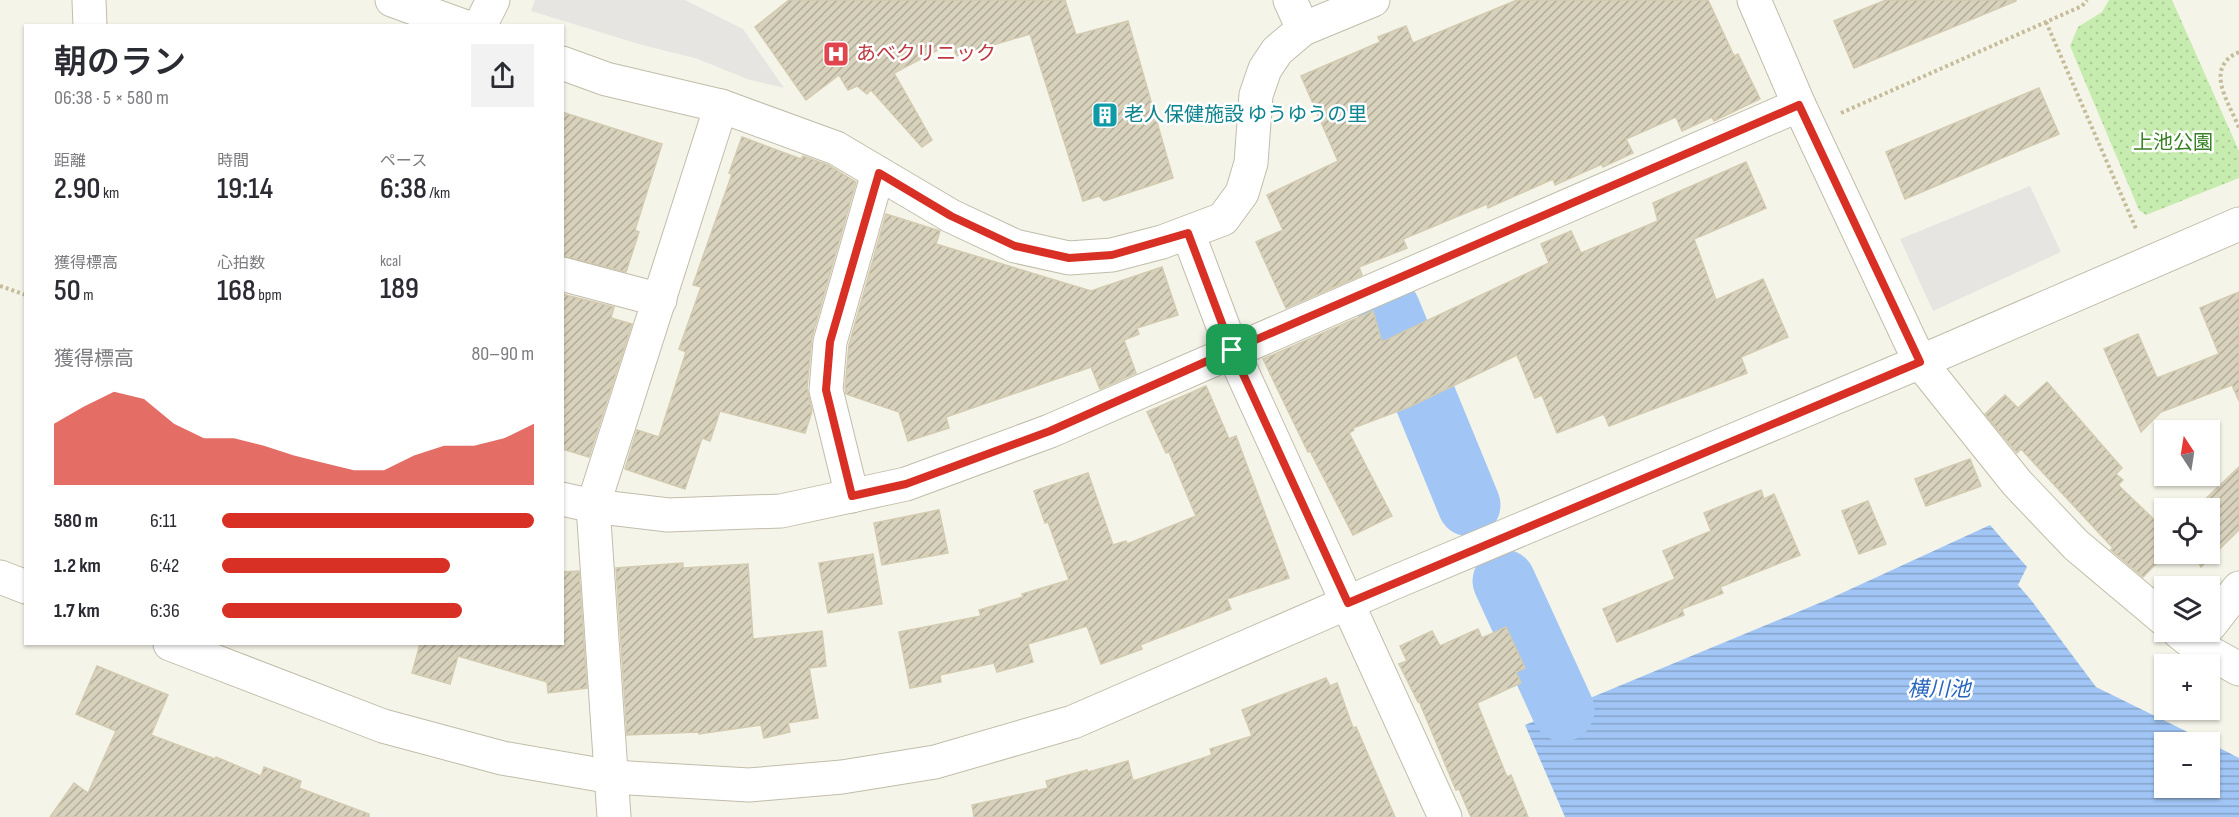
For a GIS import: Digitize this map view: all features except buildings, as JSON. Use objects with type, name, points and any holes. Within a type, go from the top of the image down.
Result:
[{"type":"street","points":[[88,0],[90,24]]},
{"type":"street","points":[[392,0],[458,24]]},
{"type":"street","points":[[481,24],[493,0]]},
{"type":"street","points":[[1290,0],[1303,29]]},
{"type":"street","points":[[564,64],[606,80],[721,106],[836,148],[951,216],[1015,246],[1069,258],[1112,255],[1188,233],[1223,219],[1242,193],[1251,163],[1256,95],[1265,69],[1277,51],[1303,29],[1373,0]]},
{"type":"street","points":[[1754,0],[1804,116],[1920,362],[2017,483],[2076,545],[2154,611]]},
{"type":"street","points":[[614,817],[612,777],[578,502],[660,300],[721,106]]},
{"type":"street","points":[[578,502],[668,515],[781,511],[906,484],[1050,431],[1232,350],[1804,116]]},
{"type":"street","points":[[852,496],[826,390],[830,342],[879,173]]},
{"type":"street","points":[[173,645],[383,726],[502,758],[612,777],[749,785],[842,777],[935,762],[1073,722],[2239,224]]},
{"type":"street","points":[[1188,233],[1232,350],[1445,817]]},
{"type":"street","points":[[564,275],[660,300]]},
{"type":"street","points":[[0,577],[24,586]]},
{"type":"street","points":[[2220,608],[2239,588]]},
{"type":"street","points":[[2208,642],[2239,669]]},
{"type":"path","points":[[1804,116],[2046,22],[2082,6],[2087,0]]},
{"type":"path","points":[[2046,22],[2138,233]]},
{"type":"path","points":[[2239,52],[2228,57],[2221,67],[2219,78],[2239,128]]},
{"type":"path","points":[[0,286],[24,294]]},
{"type":"green space","name":"上池公園","points":[[2109,0],[2172,0],[2239,151],[2239,178],[2146,215],[2139,210],[2070,46],[2078,27],[2102,12]]},
{"type":"shaded area","points":[[535,0],[685,0],[743,29],[784,88],[747,79],[698,59],[642,45],[531,11]]},
{"type":"shaded area","points":[[2030,186],[2061,252],[1933,311],[1900,239]]},
{"type":"water","name":"横川池","points":[[1990,525],[2027,567],[2018,585],[2096,687],[2154,715],[2154,720],[2163,720],[2188,732],[2154,732],[2154,798],[2220,798],[2220,748],[2239,758],[2239,817],[1565,817],[1525,725],[1829,599]]},
{"type":"waterway","points":[[1389,310],[1469,505]]},
{"type":"waterway","points":[[1504,581],[1563,710]]},
{"type":"place","name":"あべクリニック","points":[[836,54]]},
{"type":"place","name":"老人保健施設 ゆうゆうの里","points":[[1105,115]]},
{"type":"route","points":[[1232,350],[1050,431],[906,484],[852,496],[826,390],[830,342],[879,173],[951,216],[1015,246],[1069,258],[1112,255],[1188,233],[1232,350],[1348,603],[1920,362],[1799,105],[1232,350]]}]
